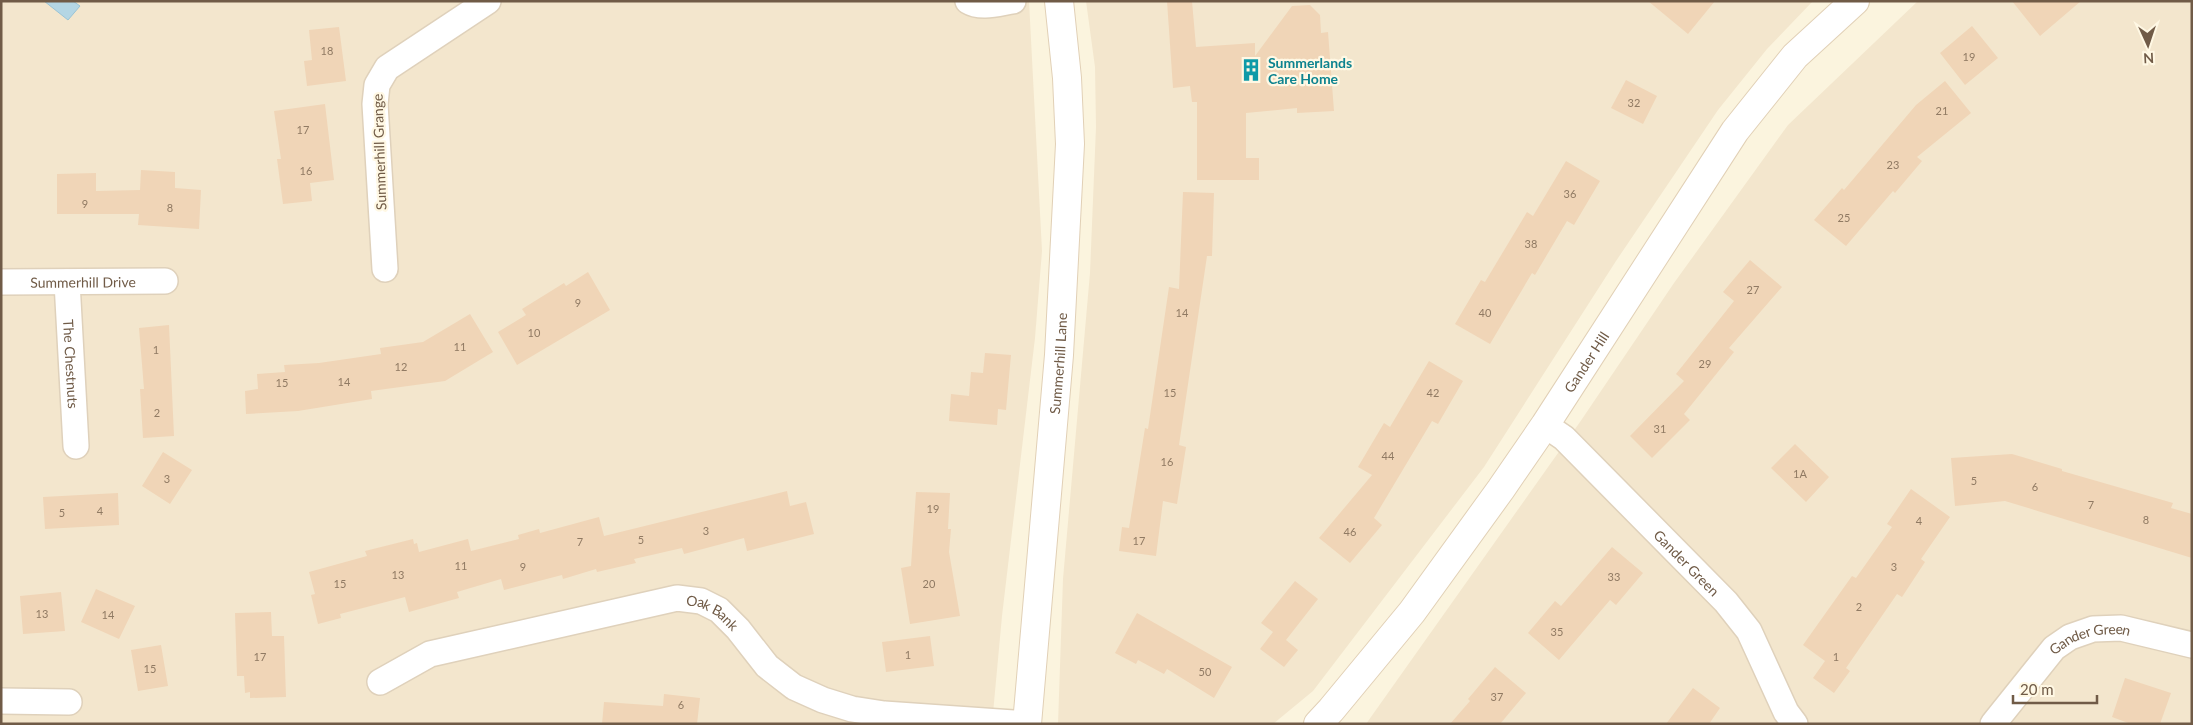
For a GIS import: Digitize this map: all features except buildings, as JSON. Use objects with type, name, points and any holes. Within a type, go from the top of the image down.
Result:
[{"type":"street","name":"Summerhill Grange","points":[[384,269],[375,104],[377,85],[388,68],[488,1]]},
{"type":"street","points":[[968,1],[973,4],[983,5],[1013,1]]},
{"type":"street","name":"Summerhill Lane","points":[[1027,724],[1059,355],[1070,144],[1067,78],[1059,1]]},
{"type":"street","name":"Gander Hill","points":[[1318,724],[1332,710],[1412,612],[1545,425],[1735,131],[1795,56],[1855,1]]},
{"type":"street","name":"Summerhill Drive","points":[[1,282],[165,281]]},
{"type":"street","name":"The Chestnuts","points":[[67,282],[76,446]]},
{"type":"street","name":"Gander Green","points":[[1545,425],[1564,438],[1726,602],[1749,631],[1786,712],[1795,724]]},
{"type":"street","name":"Oak Bank","points":[[380,682],[430,654],[677,598],[700,601],[719,610],[738,629],[767,666],[794,687],[822,700],[852,709],[884,714],[1027,724]]},
{"type":"street","name":"Gander Green","points":[[1993,724],[2054,648],[2070,637],[2093,629],[2121,628],[2192,645]]},
{"type":"street","points":[[1,701],[69,702]]},
{"type":"shaded area","points":[[1,1],[1029,1],[1042,251],[1035,338],[1002,616],[992,724],[1,724]]},
{"type":"shaded area","points":[[1086,1],[1813,1],[1767,49],[1718,110],[1616,261],[1484,467],[1313,691],[1273,724],[1058,724],[1063,579],[1090,273],[1096,127],[1095,67]]},
{"type":"shaded area","points":[[1918,1],[2192,1],[2192,724],[1366,724],[1580,422],[1674,283],[1788,125]]},
{"type":"water","points":[[44,1],[73,1],[80,6],[68,20]]},
{"type":"place","name":"Summerlands Care Home","points":[[1251,70]]}]
